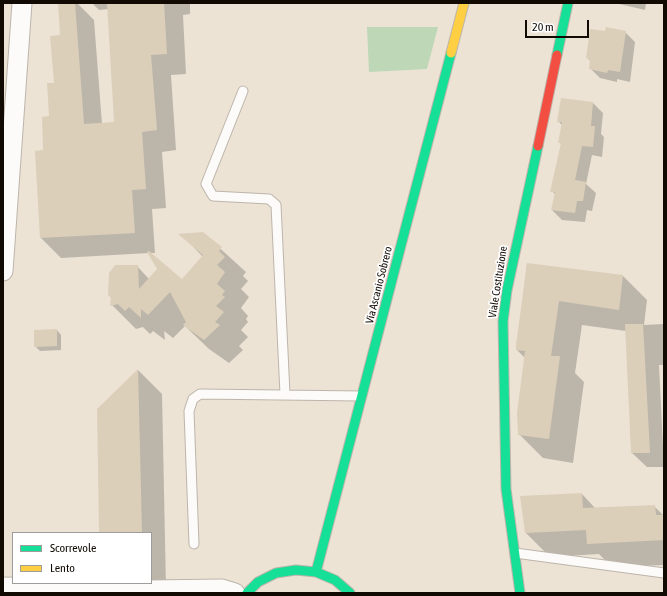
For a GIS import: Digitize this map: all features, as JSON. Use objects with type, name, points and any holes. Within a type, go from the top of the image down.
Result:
[{"type":"street","points":[[3,271],[22,3]]},
{"type":"street","name":"Via Ascanio Sobrero","points":[[316,572],[464,3]]},
{"type":"street","name":"Viale Costituzione","points":[[520,593],[506,490],[503,321],[507,290],[568,3]]},
{"type":"street","points":[[247,593],[258,582],[276,573],[296,570],[316,572],[335,580],[350,593]]},
{"type":"street","points":[[3,587],[150,590],[222,589],[235,593]]},
{"type":"lane","points":[[243,91],[206,184],[213,196],[269,199],[276,205],[285,394]]},
{"type":"lane","points":[[194,544],[189,411],[193,399],[200,394],[363,396]]},
{"type":"lane","points":[[514,553],[664,573]]},
{"type":"green space","points":[[367,27],[438,27],[427,69],[369,72]]},
{"type":"building","points":[[58,3],[75,3],[84,124],[114,122],[107,3],[164,3],[167,54],[151,55],[157,130],[142,132],[146,189],[132,190],[135,233],[40,238],[35,151],[43,150],[42,117],[49,116],[47,83],[54,83],[50,36],[60,35]]},
{"type":"building","points":[[606,27],[626,31],[620,72],[608,70],[607,73],[589,69],[590,59],[586,58],[590,29],[605,31]]},
{"type":"building","points":[[561,98],[593,102],[591,126],[595,126],[593,147],[582,146],[575,180],[586,182],[583,201],[577,201],[575,213],[551,210],[555,192],[550,192],[561,143],[558,143],[562,122],[557,122]]},
{"type":"building","points":[[203,232],[222,247],[219,251],[225,257],[217,265],[225,272],[217,284],[225,291],[222,295],[225,297],[216,306],[224,312],[215,322],[220,325],[204,340],[183,325],[186,322],[170,292],[148,315],[141,309],[141,318],[129,307],[125,311],[118,304],[110,306],[111,298],[108,295],[109,273],[115,265],[138,265],[139,289],[157,269],[147,252],[149,251],[182,279],[203,255],[178,234]]},
{"type":"building","points":[[527,263],[623,275],[619,310],[559,301],[551,356],[560,356],[549,439],[518,435],[517,413],[525,351],[516,350],[516,345]]},
{"type":"building","points":[[625,324],[643,324],[650,453],[631,453]]},
{"type":"building","points":[[57,329],[57,346],[34,347],[34,330]]},
{"type":"building","points":[[138,369],[142,532],[99,532],[97,409]]},
{"type":"building","points":[[582,493],[583,508],[655,505],[656,515],[664,515],[664,540],[587,544],[586,530],[525,533],[520,496]]},
{"type":"traffic: fast","points":[[557,55],[568,3]]},
{"type":"traffic: fast","points":[[316,572],[451,53]]},
{"type":"traffic: fast","points":[[520,593],[506,489],[503,321],[507,290],[538,146]]},
{"type":"traffic: fast","points":[[247,593],[258,582],[276,573],[296,570],[316,572],[335,580],[350,593]]},
{"type":"traffic: slow","points":[[451,53],[464,3]]},
{"type":"traffic: jam","points":[[538,146],[557,55]]}]
